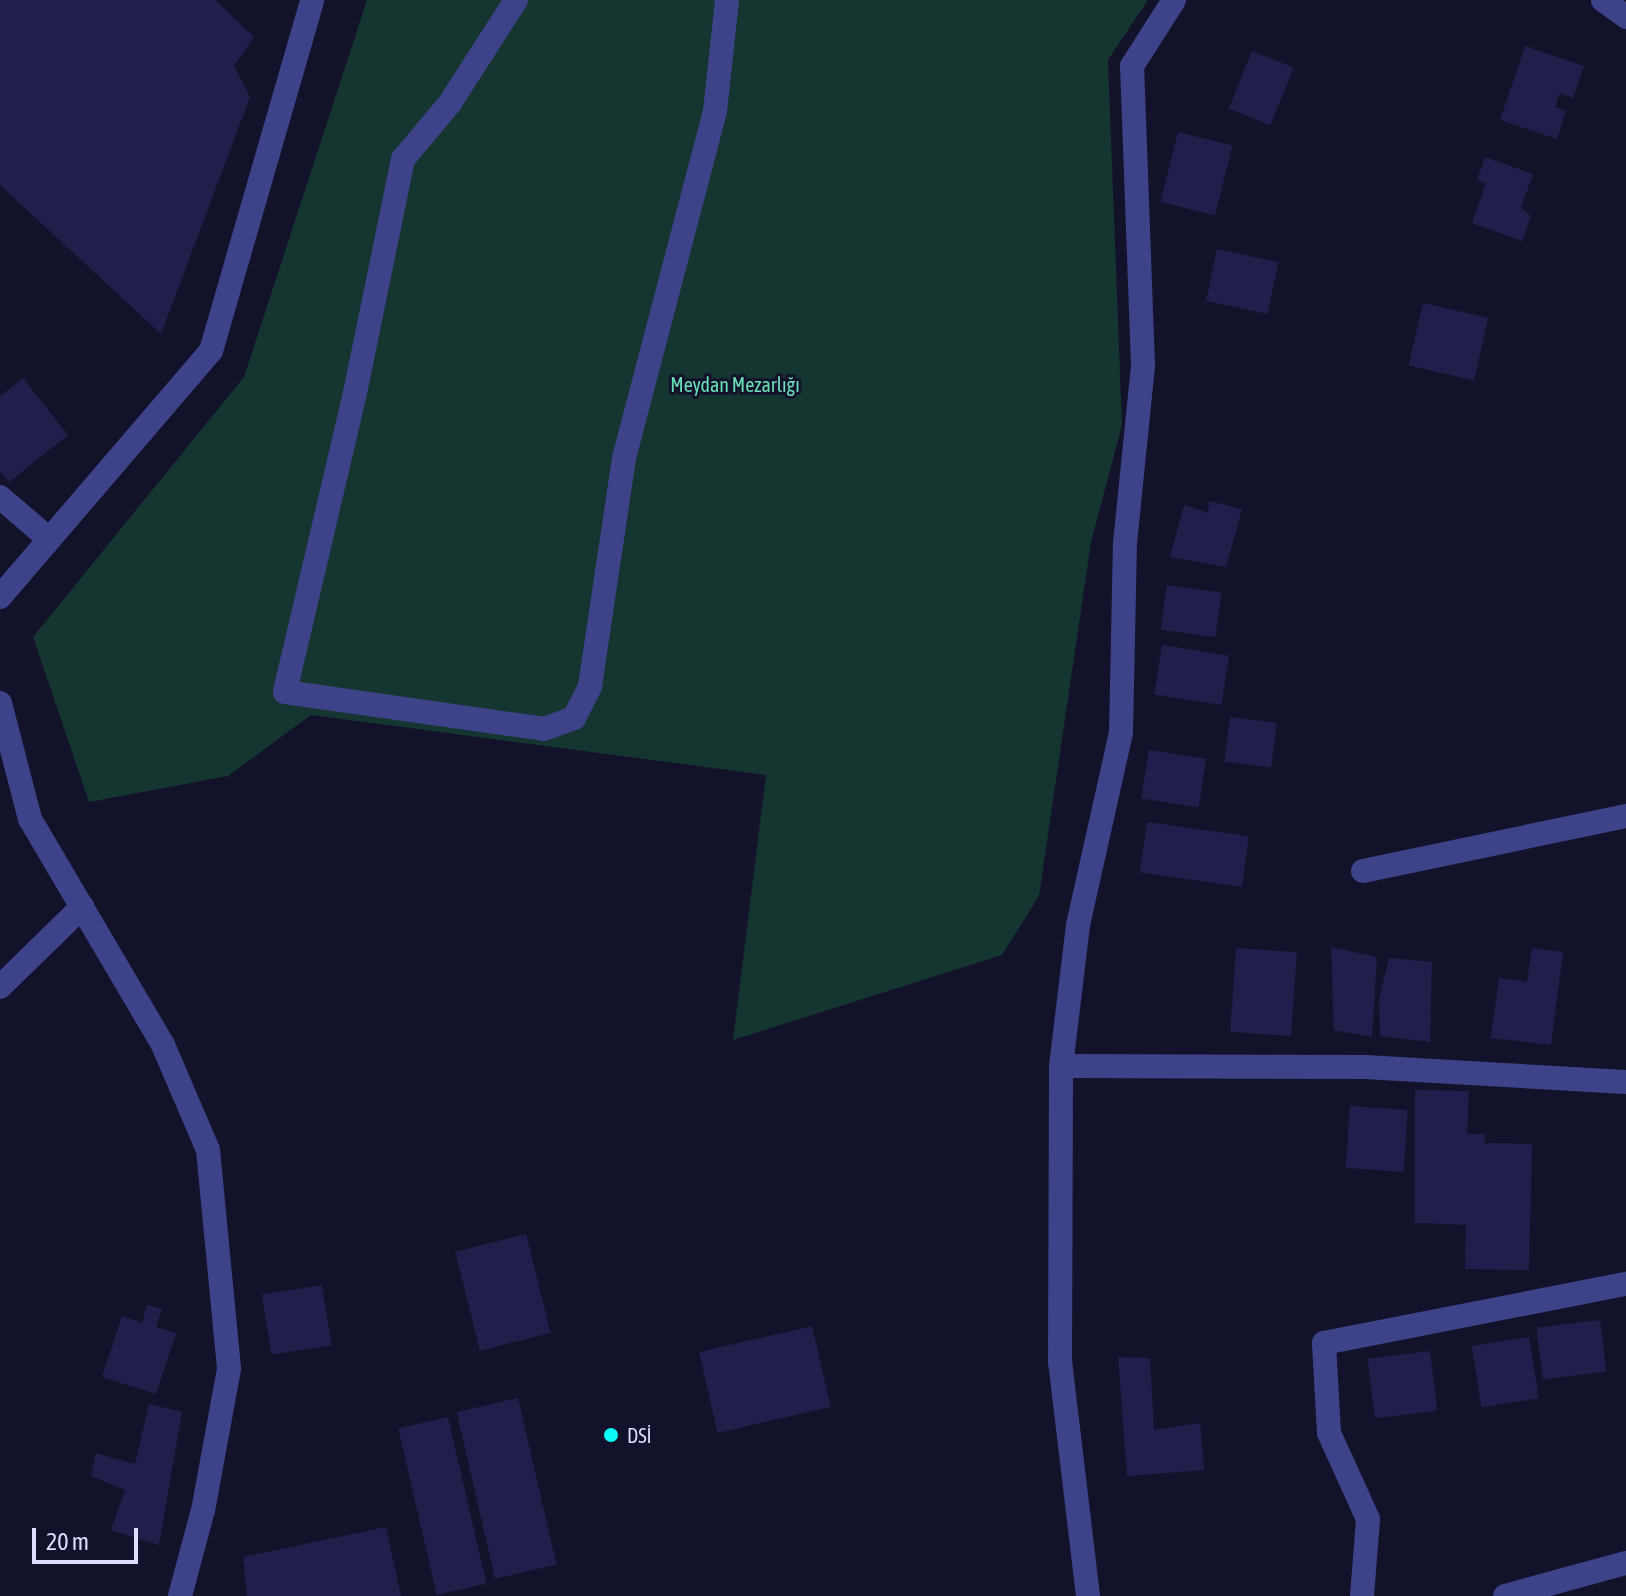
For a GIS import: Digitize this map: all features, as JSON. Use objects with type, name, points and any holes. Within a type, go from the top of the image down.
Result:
[{"type":"street","points":[[0,597],[211,351],[312,0]]},
{"type":"street","points":[[516,0],[450,103],[403,159],[355,393],[285,692],[544,729],[574,718],[590,686],[624,458],[715,111],[727,0]]},
{"type":"street","points":[[1088,1596],[1060,1362],[1061,1066],[1078,925],[1121,733],[1125,543],[1143,365],[1132,66],[1174,0]]},
{"type":"street","points":[[1603,0],[1626,17]]},
{"type":"street","points":[[0,497],[49,539]]},
{"type":"street","points":[[0,703],[30,819],[163,1045],[208,1150],[229,1369],[203,1510],[180,1596]]},
{"type":"street","points":[[1363,871],[1626,816]]},
{"type":"street","points":[[0,987],[82,907]]},
{"type":"street","points":[[1061,1066],[1365,1067],[1626,1082]]},
{"type":"street","points":[[1362,1596],[1368,1519],[1329,1433],[1324,1343],[1626,1284]]},
{"type":"street","points":[[1505,1596],[1626,1563]]},
{"type":"green space","name":"Meydan Mezarlığı","points":[[367,0],[1148,0],[1108,60],[1122,425],[1091,542],[1039,896],[1002,955],[733,1040],[766,775],[311,715],[228,776],[89,802],[33,637],[244,377]]},
{"type":"building","points":[[0,0],[215,0],[254,37],[234,66],[250,97],[161,334],[0,185]]},
{"type":"building","points":[[1525,46],[1584,66],[1573,98],[1560,93],[1555,107],[1566,111],[1557,139],[1500,120]]},
{"type":"building","points":[[1252,51],[1294,68],[1270,125],[1229,108]]},
{"type":"building","points":[[1178,132],[1232,146],[1215,215],[1161,202]]},
{"type":"building","points":[[1485,157],[1533,174],[1521,208],[1531,216],[1522,241],[1472,223],[1486,183],[1477,180]]},
{"type":"building","points":[[1217,249],[1279,262],[1268,314],[1206,301]]},
{"type":"building","points":[[1423,303],[1488,318],[1474,380],[1409,365]]},
{"type":"building","points":[[23,378],[68,435],[9,482],[0,471],[0,396]]},
{"type":"building","points":[[1209,501],[1242,509],[1226,567],[1170,557],[1184,505],[1208,513]]},
{"type":"building","points":[[1167,585],[1221,593],[1215,637],[1161,630]]},
{"type":"building","points":[[1162,645],[1229,656],[1221,705],[1154,694]]},
{"type":"building","points":[[1230,717],[1277,723],[1271,767],[1225,762]]},
{"type":"building","points":[[1149,750],[1206,759],[1199,807],[1141,798]]},
{"type":"building","points":[[1147,822],[1249,836],[1242,887],[1140,873]]},
{"type":"building","points":[[1331,947],[1377,957],[1372,1037],[1334,1030]]},
{"type":"building","points":[[1236,948],[1297,952],[1291,1036],[1230,1032]]},
{"type":"building","points":[[1532,948],[1563,952],[1551,1045],[1491,1038],[1499,978],[1527,982]]},
{"type":"building","points":[[1389,958],[1432,962],[1430,1042],[1380,1036],[1379,999]]},
{"type":"building","points":[[1415,1090],[1469,1091],[1467,1134],[1485,1134],[1485,1143],[1532,1144],[1529,1270],[1465,1269],[1466,1225],[1415,1223]]},
{"type":"building","points":[[1350,1106],[1408,1110],[1404,1172],[1346,1168]]},
{"type":"building","points":[[526,1234],[551,1333],[480,1351],[455,1252]]},
{"type":"building","points":[[322,1285],[332,1345],[271,1355],[262,1295]]},
{"type":"building","points":[[147,1305],[162,1309],[156,1327],[176,1333],[156,1394],[102,1377],[122,1316],[142,1323]]},
{"type":"building","points":[[1600,1320],[1606,1372],[1543,1379],[1536,1328]]},
{"type":"building","points":[[812,1326],[831,1407],[718,1433],[699,1352]]},
{"type":"building","points":[[1529,1337],[1539,1398],[1481,1407],[1472,1346]]},
{"type":"building","points":[[1430,1351],[1437,1411],[1375,1418],[1367,1359]]},
{"type":"building","points":[[1118,1357],[1150,1358],[1154,1430],[1200,1423],[1204,1470],[1127,1476]]},
{"type":"building","points":[[518,1398],[556,1565],[495,1579],[457,1412]]},
{"type":"building","points":[[149,1404],[182,1412],[159,1545],[111,1530],[125,1490],[91,1476],[96,1453],[135,1464]]},
{"type":"building","points":[[448,1417],[486,1584],[437,1595],[398,1428]]},
{"type":"building","points":[[386,1527],[401,1596],[247,1596],[243,1557]]},
{"type":"place","name":"DSİ","points":[[611,1435]]}]
